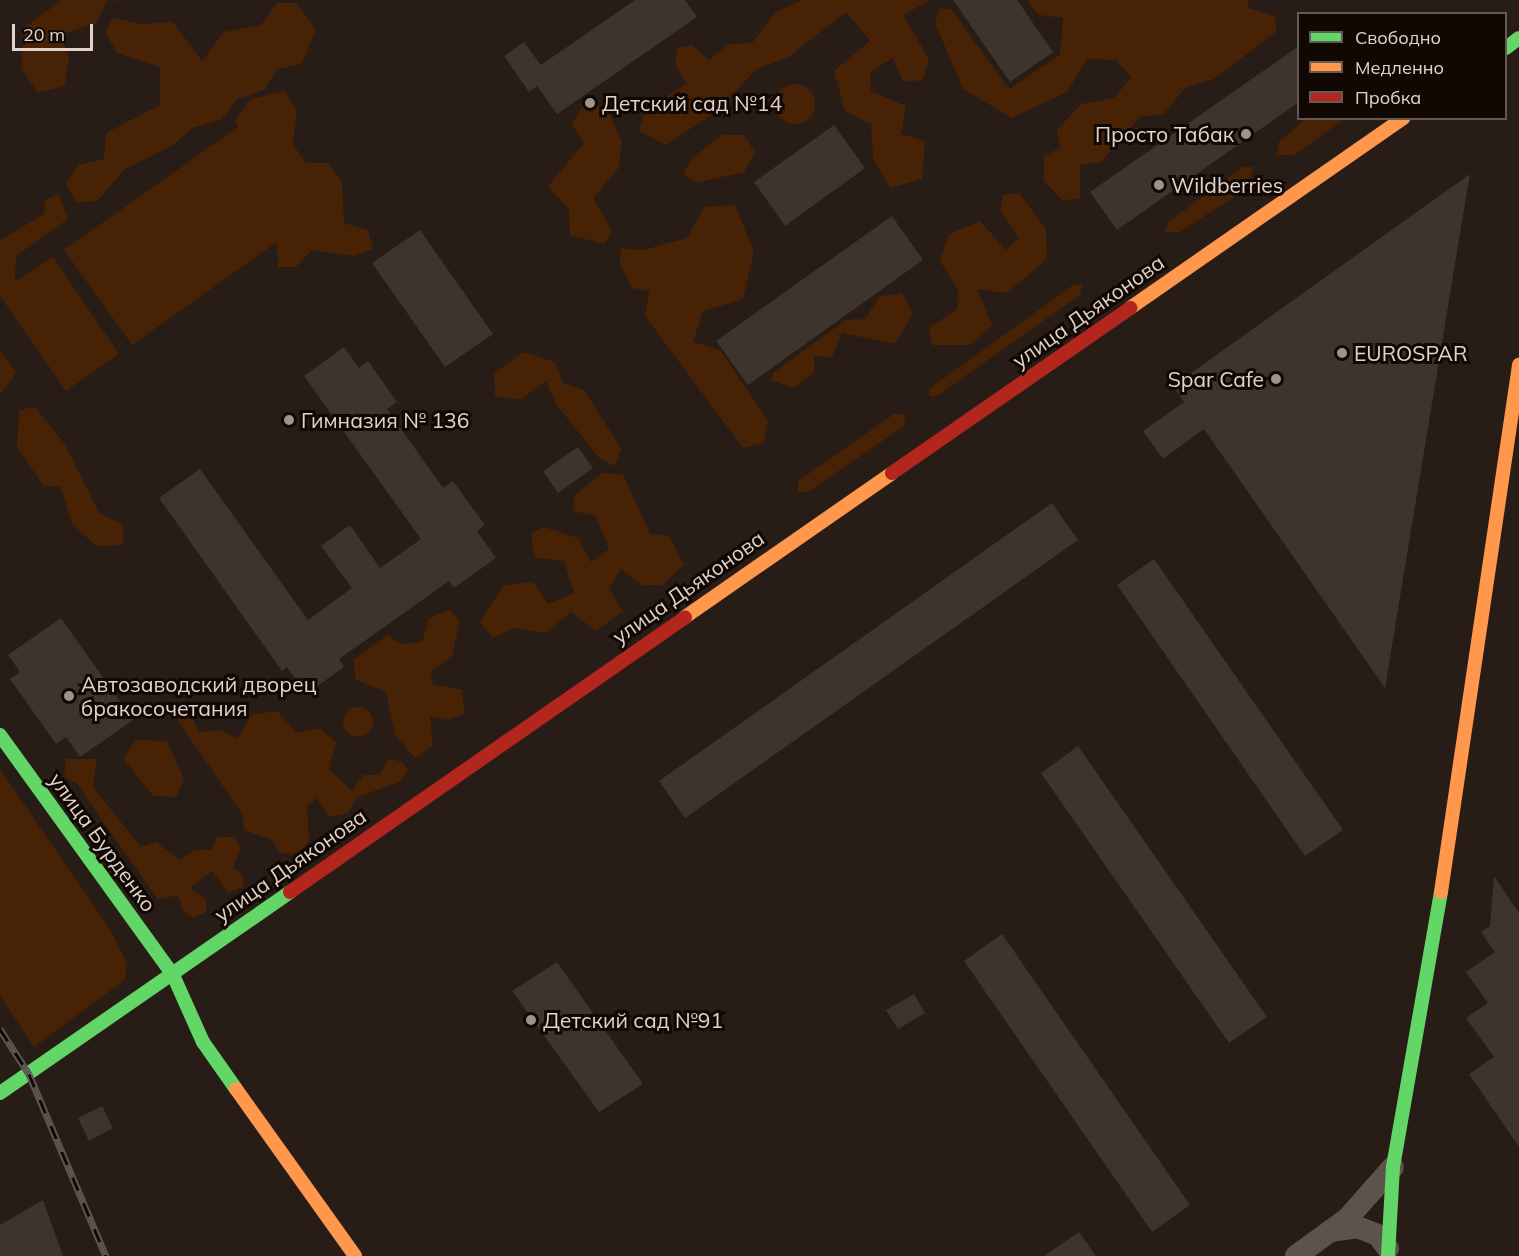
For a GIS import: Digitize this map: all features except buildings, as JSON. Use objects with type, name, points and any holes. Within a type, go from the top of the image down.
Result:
[{"type":"main road","points":[[1507,47],[1519,38]]},
{"type":"main road","name":"улица Дьяконова","points":[[0,1093],[1400,120]]},
{"type":"main road","points":[[1387,1254],[1393,1167],[1466,753],[1519,365]]},
{"type":"main road","name":"улица Бурденко","points":[[0,735],[172,975],[203,1042],[355,1256]]},
{"type":"street","points":[[1299,1255],[1333,1229],[1393,1167]]},
{"type":"street","points":[[1333,1229],[1357,1227],[1378,1235],[1387,1254]]},
{"type":"shaded area","points":[[62,0],[132,0],[107,1],[96,23],[60,35],[69,57],[65,86],[38,93],[21,69],[25,27]]},
{"type":"shaded area","points":[[802,0],[931,0],[903,15],[929,59],[923,80],[903,82],[893,58],[870,72],[871,91],[906,106],[901,134],[925,141],[922,179],[890,188],[873,159],[871,124],[845,111],[834,71],[870,41],[846,12],[787,58],[757,69],[717,111],[666,145],[639,131],[645,111],[686,84],[675,64],[677,48],[692,45],[709,60],[728,44],[752,43],[776,12]]},
{"type":"shaded area","points":[[1027,0],[1249,0],[1248,8],[1275,16],[1276,32],[1214,79],[1185,88],[1163,115],[1141,116],[1101,162],[1080,165],[1080,199],[1062,200],[1044,181],[1044,156],[1060,148],[1057,130],[1081,104],[1114,98],[1131,77],[1116,60],[1087,59],[1067,92],[1012,118],[963,89],[935,23],[940,8],[951,9],[1009,89],[1060,55],[1063,18],[1039,15]]},
{"type":"shaded area","points":[[277,3],[296,3],[316,29],[302,64],[277,69],[264,90],[237,99],[221,120],[192,128],[173,145],[125,169],[98,200],[77,203],[66,184],[78,165],[104,159],[106,133],[160,105],[160,67],[117,53],[105,32],[113,18],[141,24],[173,22],[202,61],[224,32],[261,25]]},
{"type":"shaded area","points":[[795,84],[809,90],[815,104],[809,118],[795,124],[781,118],[775,104],[781,90]]},
{"type":"shaded area","points":[[285,91],[297,111],[293,144],[306,163],[328,163],[342,182],[344,223],[368,230],[373,249],[354,256],[312,250],[296,267],[278,267],[277,242],[132,345],[64,250],[238,127],[235,120],[251,99]]},
{"type":"shaded area","points":[[584,103],[607,108],[622,143],[618,169],[593,198],[612,231],[604,244],[570,235],[569,209],[548,186],[584,143],[572,125]]},
{"type":"shaded area","points":[[1304,120],[1344,120],[1294,155],[1277,155],[1278,143]]},
{"type":"shaded area","points":[[722,135],[744,135],[755,152],[744,172],[696,183],[683,174],[692,158]]},
{"type":"shaded area","points":[[1243,167],[1253,167],[1250,187],[1178,233],[1165,232],[1168,222]]},
{"type":"shaded area","points":[[1019,193],[1046,229],[1047,259],[1007,293],[977,289],[992,325],[970,345],[932,345],[929,328],[957,309],[958,290],[940,261],[949,234],[980,221],[1006,250],[1019,238],[1001,212],[1002,195]]},
{"type":"shaded area","points":[[59,194],[68,219],[16,256],[15,282],[53,257],[119,354],[66,391],[0,296],[0,240],[44,214],[45,200]]},
{"type":"shaded area","points":[[735,205],[754,252],[743,299],[703,311],[693,342],[720,350],[768,421],[763,443],[743,448],[645,316],[649,291],[632,288],[620,263],[621,248],[643,250],[687,238],[704,207]]},
{"type":"shaded area","points":[[1082,284],[1080,295],[937,396],[929,396],[929,389],[1073,285]]},
{"type":"shaded area","points":[[902,293],[913,314],[895,344],[842,333],[832,357],[814,356],[814,373],[793,388],[771,380],[774,372],[846,320],[865,319],[879,297]]},
{"type":"shaded area","points":[[0,350],[16,373],[0,395]]},
{"type":"shaded area","points":[[523,352],[555,362],[563,383],[584,390],[621,448],[615,466],[599,458],[556,404],[546,381],[520,400],[495,396],[494,374]]},
{"type":"shaded area","points":[[35,407],[64,443],[99,513],[123,525],[123,545],[96,546],[72,524],[61,487],[44,486],[17,447],[19,410]]},
{"type":"shaded area","points":[[895,413],[905,415],[904,426],[808,492],[798,491],[798,481]]},
{"type":"shaded area","points":[[602,473],[623,474],[650,534],[669,536],[684,565],[662,585],[642,585],[621,569],[609,589],[623,611],[596,631],[571,612],[546,633],[514,628],[493,638],[480,622],[503,586],[533,582],[548,604],[574,593],[564,561],[535,558],[531,533],[544,527],[578,538],[591,562],[609,549],[596,516],[573,511],[574,496]]},
{"type":"shaded area","points":[[449,610],[460,621],[452,656],[431,672],[433,684],[462,690],[465,714],[446,720],[430,716],[433,746],[415,758],[395,735],[386,692],[356,680],[353,660],[387,635],[401,644],[422,642],[429,618]]},
{"type":"shaded area","points":[[358,707],[369,711],[373,722],[369,733],[358,737],[347,733],[343,722],[347,711]]},
{"type":"shaded area","points":[[179,709],[189,711],[199,732],[221,730],[238,739],[251,715],[277,711],[297,733],[319,728],[336,742],[329,769],[352,791],[363,775],[379,775],[389,759],[403,762],[408,771],[400,782],[357,797],[348,813],[329,817],[316,798],[307,806],[309,841],[299,854],[280,853],[272,840],[244,830],[243,815],[177,720]]},
{"type":"shaded area","points":[[136,740],[167,741],[184,779],[176,797],[153,796],[123,758]]},
{"type":"shaded area","points":[[66,759],[97,759],[93,787],[141,847],[156,842],[180,860],[195,850],[211,850],[217,837],[234,837],[241,848],[233,868],[243,875],[243,887],[228,893],[212,871],[190,888],[206,899],[206,912],[193,918],[183,911],[178,895],[158,900],[77,784],[64,777]]},
{"type":"shaded area","points":[[0,769],[109,928],[127,964],[125,980],[34,1047],[0,996]]},
{"type":"railway","points":[[0,1029],[29,1074],[106,1256]]},
{"type":"traffic: fast","points":[[1507,47],[1519,38]]},
{"type":"traffic: fast","points":[[0,735],[173,975],[203,1042],[236,1089]]},
{"type":"traffic: fast","points":[[0,1093],[290,892]]},
{"type":"traffic: fast","points":[[1388,1256],[1393,1167],[1441,892]]},
{"type":"traffic: slow","points":[[1130,308],[1400,120]]},
{"type":"traffic: slow","points":[[1441,892],[1519,365]]},
{"type":"traffic: slow","points":[[685,617],[892,473]]},
{"type":"traffic: slow","points":[[236,1089],[355,1256]]},
{"type":"traffic: jam","points":[[892,473],[1130,308]]},
{"type":"traffic: jam","points":[[290,892],[685,617]]},
{"type":"place","name":"Детский сад №14","points":[[590,103]]},
{"type":"place","name":"Просто Табак","points":[[1246,134]]},
{"type":"place","name":"Wildberries","points":[[1159,185]]},
{"type":"place","name":"EUROSPAR","points":[[1342,353]]},
{"type":"place","name":"Spar Cafe","points":[[1276,379]]},
{"type":"place","name":"Гимназия № 136","points":[[289,420]]},
{"type":"place","name":"Автозаводский дворец бракосочетания","points":[[69,696]]},
{"type":"place","name":"Детский сад №91","points":[[531,1020]]}]
